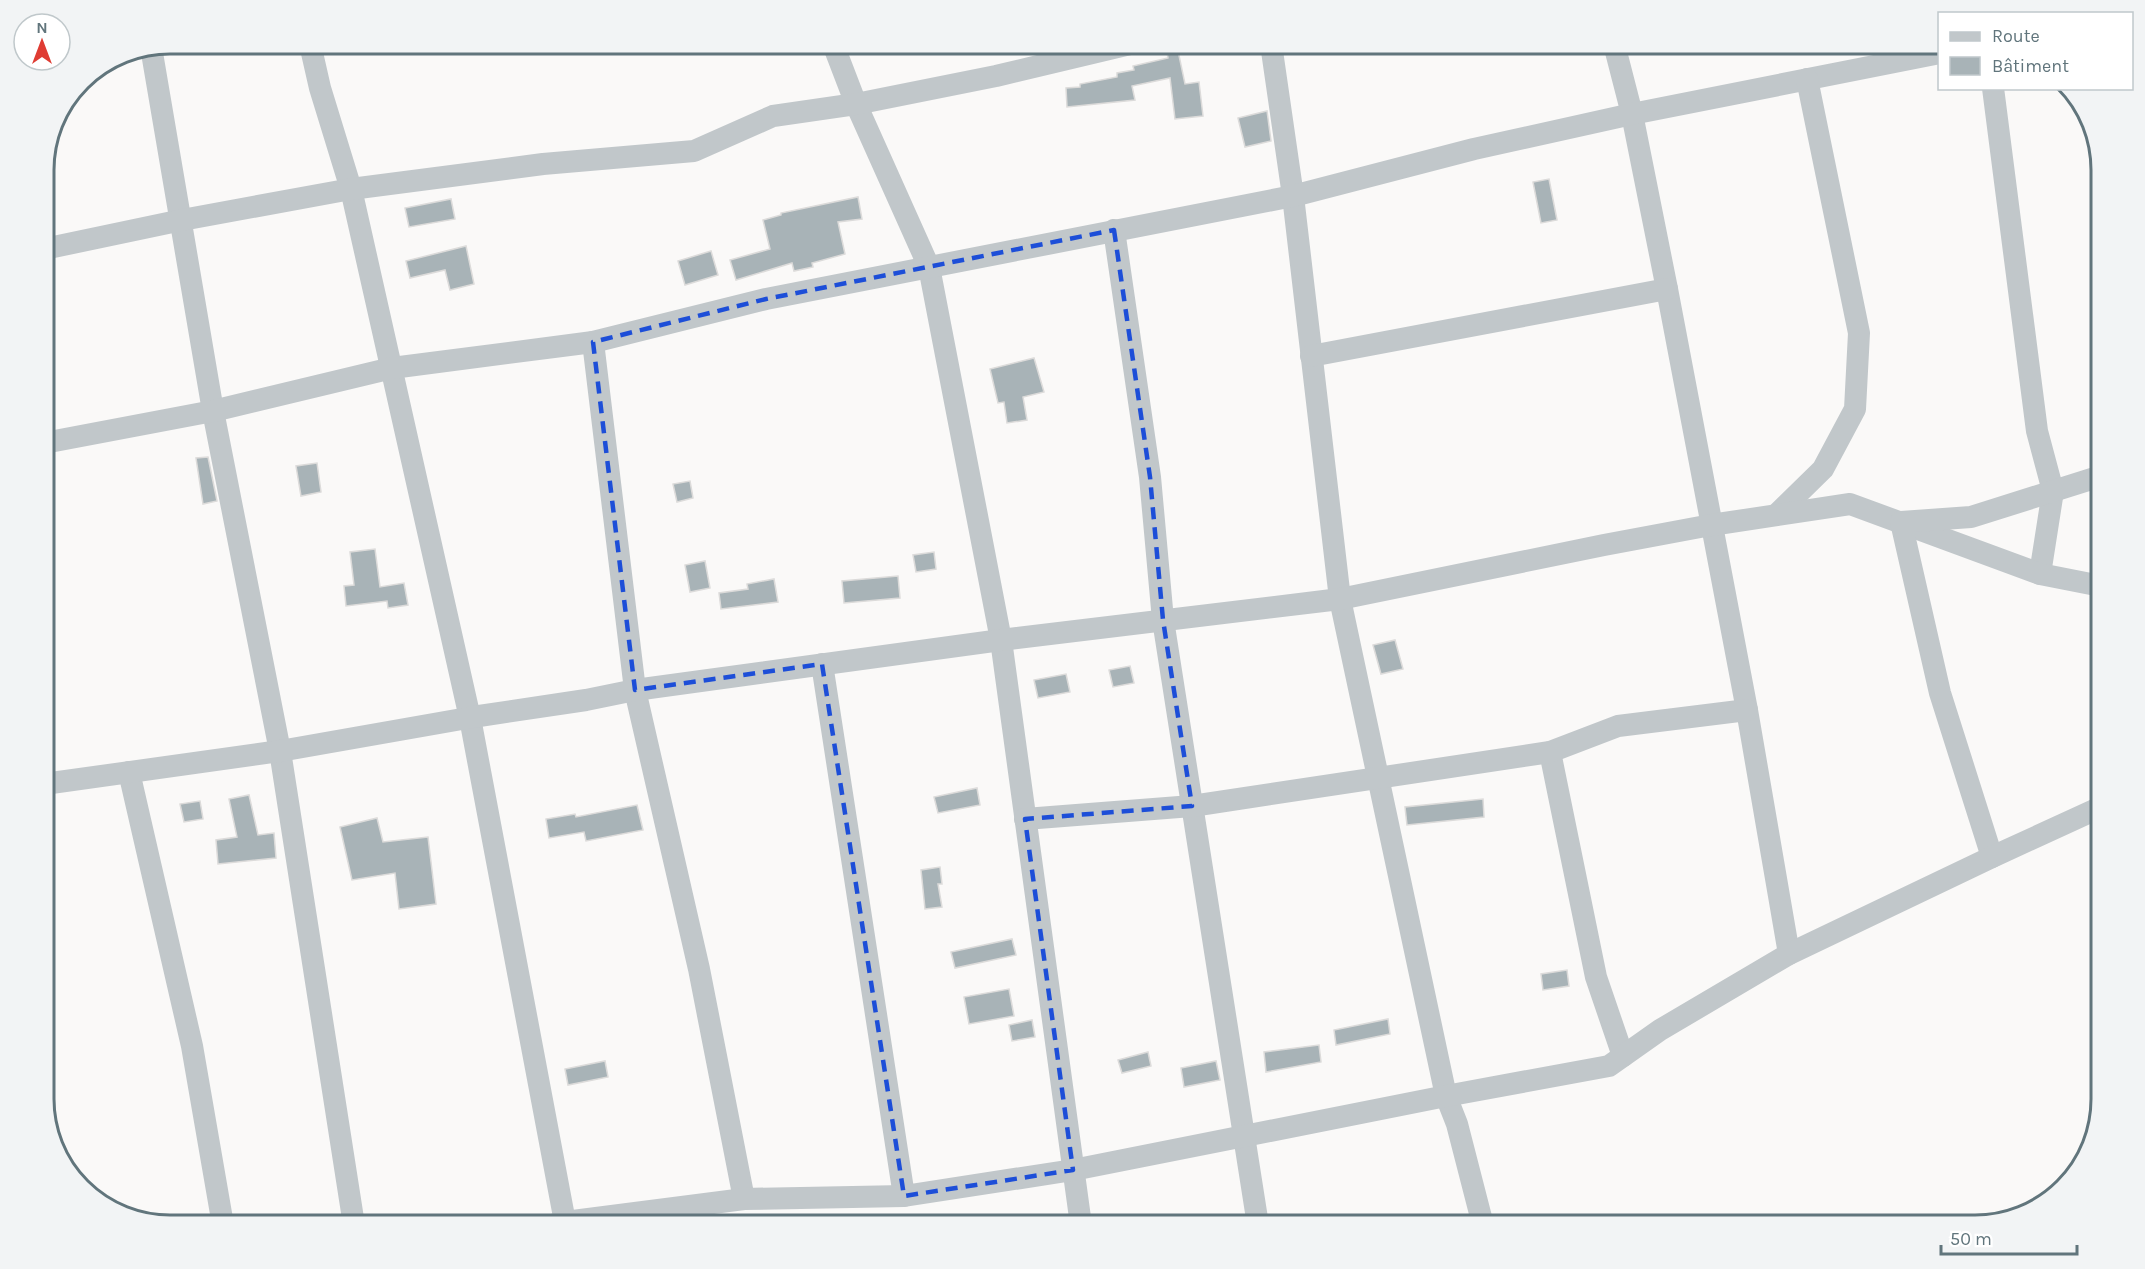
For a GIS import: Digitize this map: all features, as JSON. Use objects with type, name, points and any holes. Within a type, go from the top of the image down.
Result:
[{"type":"street","points":[[312,54],[320,88],[351,189],[470,718],[557,1215]]},
{"type":"street","points":[[837,54],[856,104],[929,267],[1001,640],[1079,1215]]},
{"type":"street","points":[[54,247],[182,220],[351,189],[543,164],[694,151],[773,116],[856,104],[996,76],[1088,54]]},
{"type":"street","points":[[1272,54],[1293,195],[1340,599],[1446,1096],[1457,1124],[1480,1215]]},
{"type":"street","points":[[1617,54],[1632,114],[1667,289],[1747,710],[1789,954]]},
{"type":"street","points":[[54,440],[213,411],[392,368],[592,342],[766,299],[1293,195],[1474,149],[1632,114],[1935,54]]},
{"type":"street","points":[[152,55],[213,411],[280,751],[352,1215]]},
{"type":"street","points":[[1776,515],[1823,469],[1855,409],[1859,333],[1807,79]]},
{"type":"street","points":[[1993,90],[2037,431],[2053,491],[2040,574]]},
{"type":"street","points":[[1114,230],[1150,477],[1163,620],[1256,1215]]},
{"type":"street","points":[[1311,356],[1667,289]]},
{"type":"street","points":[[592,342],[635,690],[699,969],[744,1200]]},
{"type":"street","points":[[1901,522],[1971,517],[2091,479]]},
{"type":"street","points":[[54,783],[280,751],[635,690],[1001,640],[1340,599],[1711,525],[1850,504],[2040,574],[2091,584]]},
{"type":"street","points":[[1901,522],[1940,693],[1992,856]]},
{"type":"street","points":[[822,664],[904,1196]]},
{"type":"street","points":[[1025,819],[1192,806],[1550,752],[1618,726],[1747,710]]},
{"type":"street","points":[[1550,752],[1596,977],[1623,1056]]},
{"type":"street","points":[[129,772],[192,1046],[221,1215]]},
{"type":"street","points":[[628,1215],[744,1200],[904,1196],[1073,1170],[1609,1066],[1660,1030],[1789,954],[1992,856],[2091,811]]},
{"type":"highlighted area","points":[[1114,230],[1150,477],[1163,620],[1192,806],[1025,819],[1073,1170],[904,1196],[822,664],[635,690],[593,342],[766,299]]},
{"type":"building","points":[[1167,54],[1179,54],[1185,84],[1199,82],[1203,116],[1175,119],[1170,78],[1132,86],[1135,100],[1067,107],[1066,88],[1080,87],[1080,84],[1117,77],[1117,73],[1134,70],[1133,66],[1168,58]]},
{"type":"building","points":[[1267,111],[1271,141],[1245,147],[1238,118]]},
{"type":"building","points":[[1549,179],[1557,220],[1541,223],[1533,182]]},
{"type":"building","points":[[858,197],[862,219],[838,222],[845,254],[812,263],[813,267],[794,271],[792,263],[736,280],[730,260],[770,249],[763,220],[781,215],[781,213]]},
{"type":"building","points":[[451,199],[455,219],[409,227],[405,208]]},
{"type":"building","points":[[466,246],[474,284],[450,290],[445,270],[410,278],[406,261]]},
{"type":"building","points":[[711,251],[718,275],[685,285],[678,261]]},
{"type":"building","points":[[1034,358],[1044,392],[1023,397],[1027,420],[1007,423],[1004,402],[998,403],[990,369]]},
{"type":"building","points":[[208,457],[217,501],[203,504],[196,458]]},
{"type":"building","points":[[317,463],[321,492],[301,496],[296,466]]},
{"type":"building","points":[[690,481],[693,498],[677,502],[673,484]]},
{"type":"building","points":[[375,549],[380,587],[404,583],[408,605],[388,608],[387,601],[346,606],[344,586],[354,585],[350,552]]},
{"type":"building","points":[[934,552],[936,569],[916,572],[913,555]]},
{"type":"building","points":[[705,561],[710,588],[690,592],[685,565]]},
{"type":"building","points":[[898,576],[900,598],[844,603],[842,581]]},
{"type":"building","points":[[774,579],[778,602],[721,609],[719,593],[748,589],[747,584]]},
{"type":"building","points":[[1395,640],[1403,669],[1381,674],[1373,645]]},
{"type":"building","points":[[1130,666],[1134,683],[1113,687],[1109,670]]},
{"type":"building","points":[[1066,674],[1070,692],[1038,698],[1034,680]]},
{"type":"building","points":[[977,788],[980,805],[938,813],[934,797]]},
{"type":"building","points":[[249,795],[258,835],[274,833],[276,858],[218,864],[216,840],[237,837],[229,799]]},
{"type":"building","points":[[1483,799],[1484,817],[1407,825],[1405,807]]},
{"type":"building","points":[[200,801],[203,819],[184,822],[180,804]]},
{"type":"building","points":[[637,805],[643,830],[586,841],[584,832],[549,838],[546,819],[575,814],[576,817]]},
{"type":"building","points":[[377,818],[383,842],[428,837],[436,904],[399,909],[395,873],[352,880],[340,827]]},
{"type":"building","points":[[940,867],[942,884],[938,884],[942,907],[925,909],[921,870]]},
{"type":"building","points":[[1012,939],[1016,955],[955,968],[951,952]]},
{"type":"building","points":[[1567,970],[1569,986],[1543,990],[1541,974]]},
{"type":"building","points":[[1009,989],[1014,1016],[969,1024],[964,997]]},
{"type":"building","points":[[1388,1019],[1390,1034],[1336,1045],[1334,1030]]},
{"type":"building","points":[[1032,1020],[1035,1037],[1012,1041],[1009,1025]]},
{"type":"building","points":[[1319,1045],[1321,1062],[1266,1072],[1264,1052]]},
{"type":"building","points":[[1148,1052],[1151,1066],[1122,1073],[1118,1060]]},
{"type":"building","points":[[605,1061],[608,1077],[568,1085],[565,1069]]},
{"type":"building","points":[[1216,1061],[1220,1080],[1184,1087],[1181,1068]]}]
